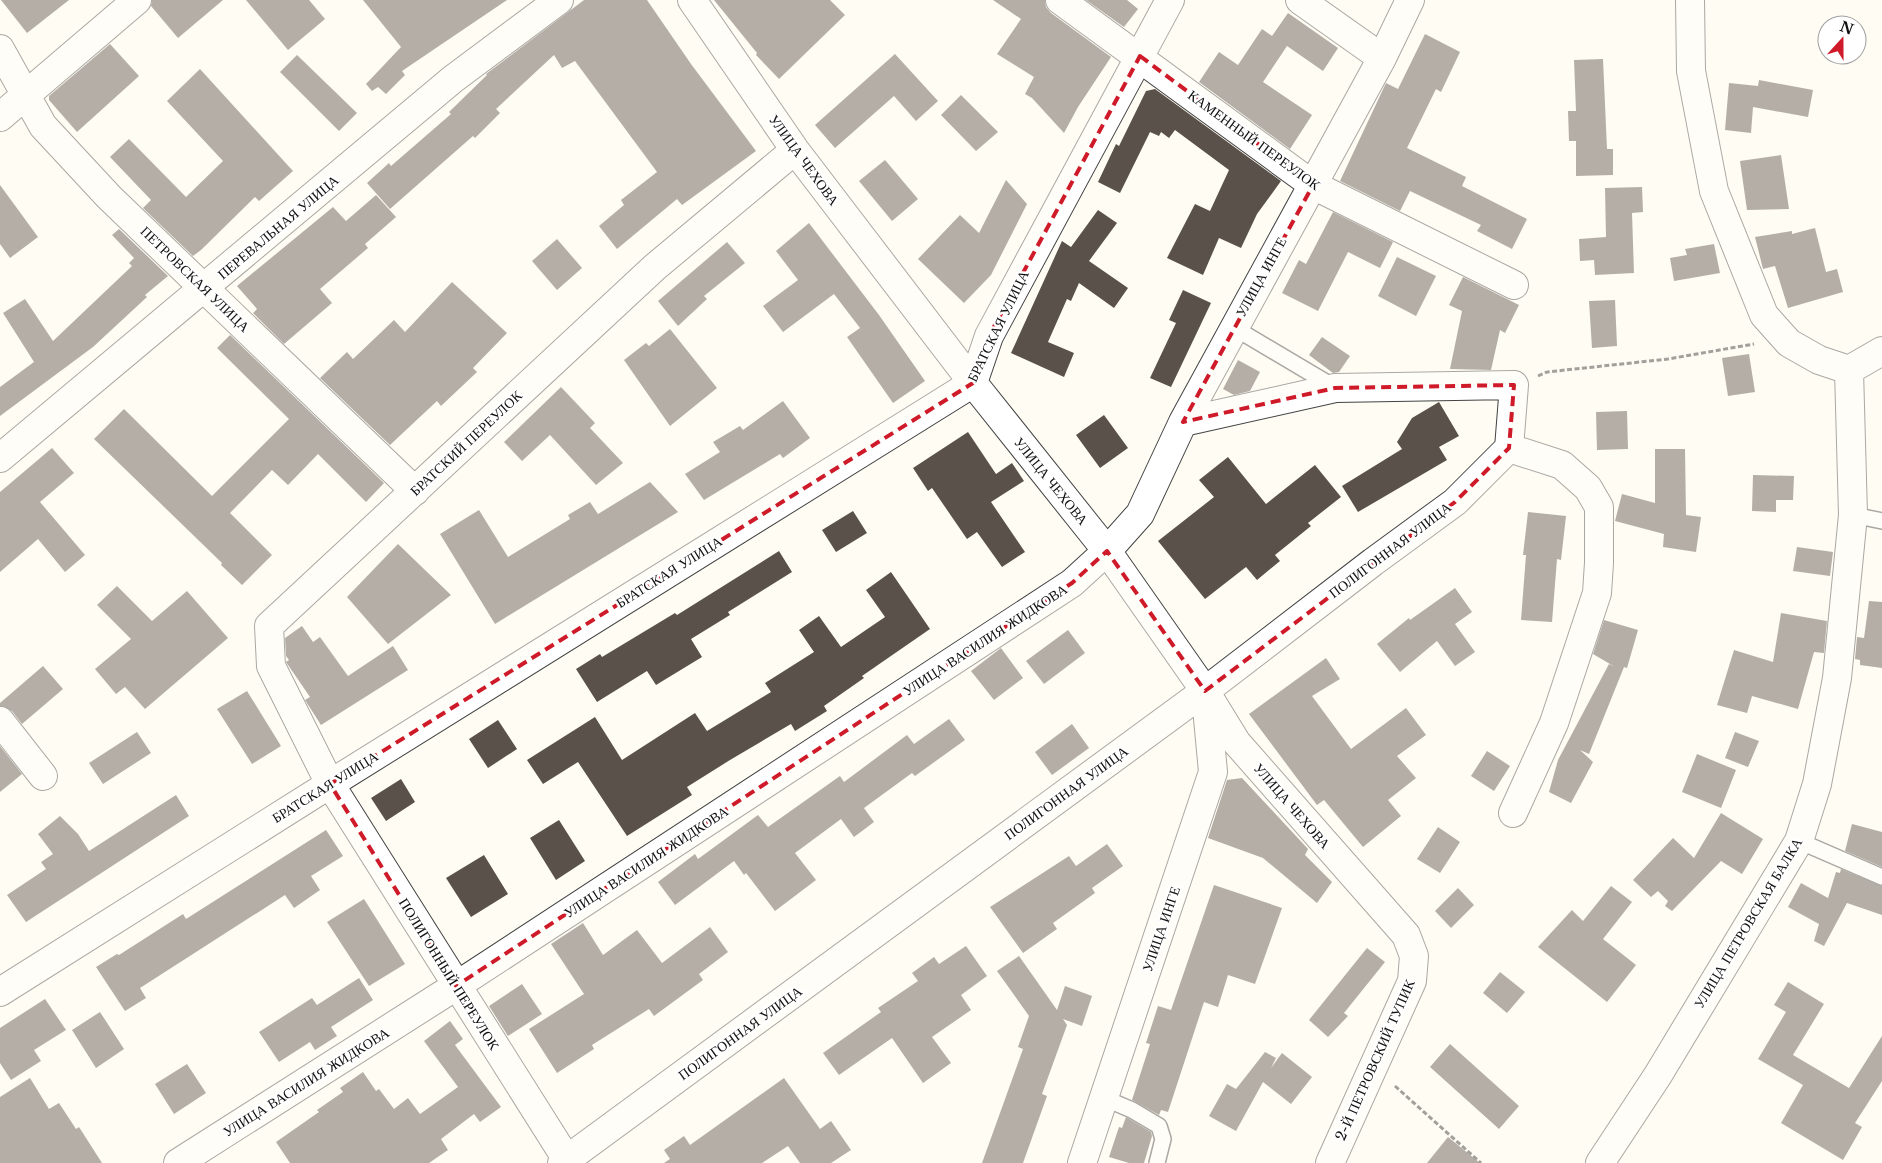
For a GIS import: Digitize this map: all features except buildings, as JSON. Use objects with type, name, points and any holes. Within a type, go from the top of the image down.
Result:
[{"type":"street","points":[[0,117],[136,0]]},
{"type":"street","name":"ПЕРЕВАЛЬНАЯ УЛИЦА","points":[[0,458],[453,79],[559,0]]},
{"type":"street","name":"УЛИЦА ЧЕХОВА","points":[[692,0],[795,150],[973,383],[1107,551],[1205,691],[1237,743],[1406,935],[1414,956]]},
{"type":"street","name":"КАМЕННЫЙ ПЕРЕУЛОК","points":[[1060,0],[1140,56],[1313,185],[1514,285]]},
{"type":"street","name":"БРАТСКАЯ УЛИЦА","points":[[0,992],[973,383],[989,336],[1170,0]]},
{"type":"street","points":[[1300,0],[1382,58]]},
{"type":"street","name":"УЛИЦА ИНГЕ","points":[[1107,551],[1140,514],[1182,422],[1382,58],[1410,0]]},
{"type":"street","points":[[1690,0],[1691,71],[1714,191],[1764,315],[1785,338],[1818,360],[1849,370],[1882,351]]},
{"type":"street","name":"ПЕТРОВСКАЯ УЛИЦА","points":[[0,49],[43,126],[109,197],[414,491]]},
{"type":"street","name":"БРАТСКИЙ ПЕРЕУЛОК","points":[[330,784],[271,666],[268,626],[655,267],[795,150]]},
{"type":"street","name":"УЛИЦА ПЕТРОВСКАЯ БАЛКА","points":[[1600,1163],[1658,1074],[1799,841],[1818,784],[1837,678],[1853,515],[1849,370]]},
{"type":"street","points":[[1182,422],[1335,388],[1514,385],[1509,448],[1562,464],[1588,488],[1599,507],[1599,563],[1597,592],[1554,723],[1513,812]]},
{"type":"street","name":"ПОЛИГОННАЯ УЛИЦА","points":[[566,1162],[1205,691],[1373,562],[1455,502],[1509,448]]},
{"type":"street","name":"УЛИЦА ВАСИЛИЯ ЖИДКОВА","points":[[178,1163],[456,986],[1072,583],[1107,551]]},
{"type":"street","name":"УЛИЦА ИНГЕ","points":[[1082,1163],[1213,772],[1205,691]]},
{"type":"street","points":[[0,720],[43,776]]},
{"type":"street","name":"ПОЛИГОННЫЙ ПЕРЕУЛОК","points":[[330,784],[566,1162]]},
{"type":"street","name":"2-Й ПЕТРОВСКИЙ ТУПИК","points":[[1330,1163],[1412,981],[1414,956]]},
{"type":"lane","points":[[1233,327],[1335,388]]},
{"type":"lane","points":[[1853,515],[1882,520]]},
{"type":"lane","points":[[1799,841],[1882,877]]},
{"type":"lane","points":[[1104,1098],[1132,1110],[1159,1126],[1163,1138],[1157,1163]]},
{"type":"path","points":[[1514,385],[1547,372],[1668,358],[1785,338]]},
{"type":"path","points":[[1420,1108],[1481,1163]]},
{"type":"highlighted area","points":[[1140,56],[1313,185],[1183,422],[1335,388],[1514,385],[1509,448],[1455,502],[1205,691],[1107,551],[1072,583],[456,986],[330,784],[973,383],[989,336]]}]
